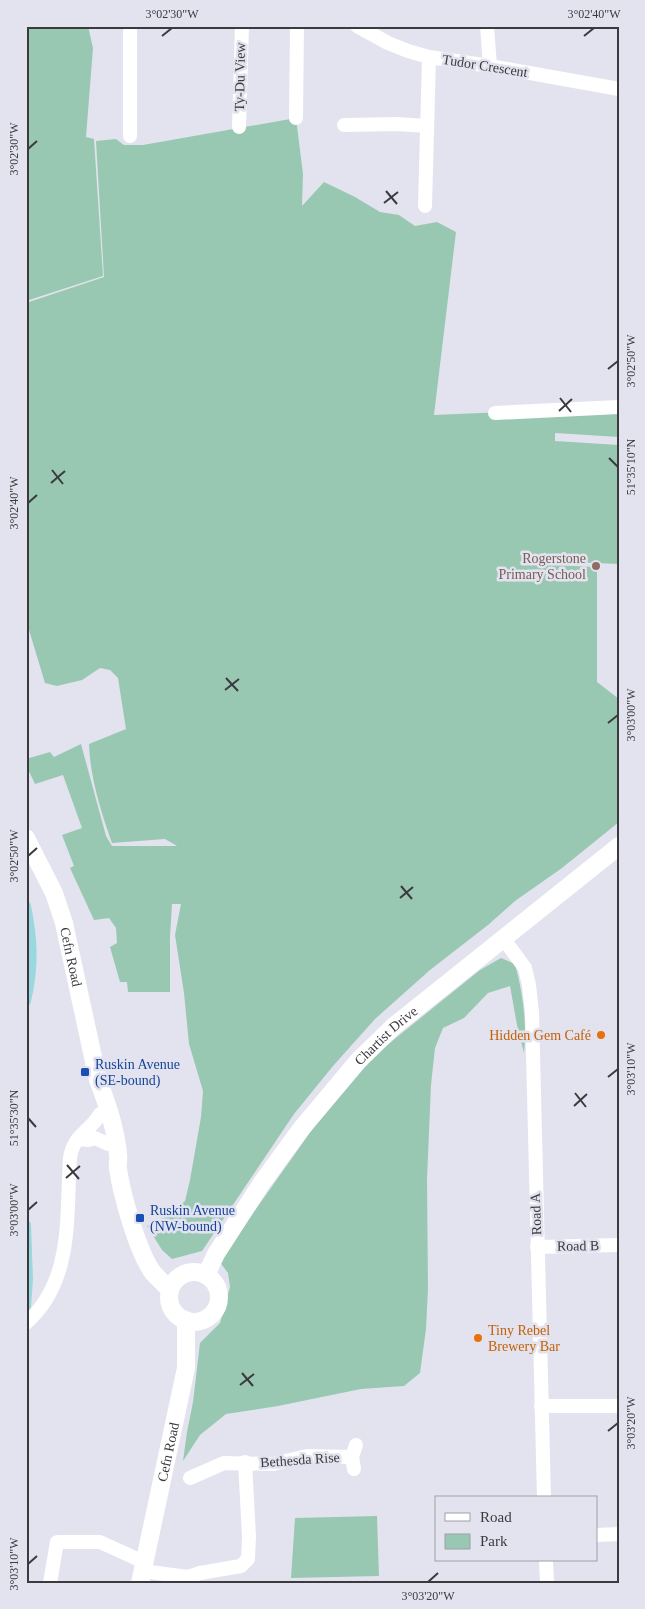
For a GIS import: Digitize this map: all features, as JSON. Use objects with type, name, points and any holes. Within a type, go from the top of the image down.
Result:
[{"type":"main road","name":"Cefn Road","points":[[26,838],[54,893],[64,923],[98,1080],[107,1104],[107,1132]]},
{"type":"main road","name":"Chartist Drive","points":[[206,1275],[216,1254],[261,1184],[301,1129],[358,1061],[394,1026],[619,846]]},
{"type":"main road","name":"Cefn Road","points":[[98,1080],[96,1096],[107,1132],[118,1155],[118,1168],[141,1252],[154,1273],[170,1290]]},
{"type":"main road","points":[[198,1272],[206,1275],[214,1282],[219,1293],[218,1305],[213,1313],[203,1320],[196,1322],[186,1320],[175,1313],[171,1307],[170,1290],[173,1284],[185,1274],[198,1272]]},
{"type":"main road","name":"Cefn Road","points":[[142,1572],[169,1454],[186,1368],[186,1320]]},
{"type":"street","points":[[130,26],[130,136]]},
{"type":"street","name":"Ty-Du View","points":[[239,127],[242,26]]},
{"type":"street","points":[[296,118],[297,26]]},
{"type":"street","name":"Tudor Crescent","points":[[357,26],[388,43],[429,57],[619,89]]},
{"type":"street","points":[[487,26],[490,66]]},
{"type":"street","points":[[425,206],[429,57]]},
{"type":"street","points":[[344,125],[397,124],[427,126]]},
{"type":"street","points":[[495,413],[619,407]]},
{"type":"street","name":"Road A","points":[[504,938],[524,968],[529,984],[532,1012],[544,1496]]},
{"type":"street","points":[[26,1323],[43,1304],[58,1278],[64,1258],[72,1146],[83,1132],[96,1122],[107,1132],[88,1140],[78,1139]]},
{"type":"street","name":"Road B","points":[[537,1247],[619,1245]]},
{"type":"street","points":[[541,1406],[619,1406]]},
{"type":"street","name":"Bethesda Rise","points":[[190,1478],[224,1463],[273,1464],[307,1456],[354,1457]]},
{"type":"street","points":[[50,1583],[57,1542],[100,1542],[142,1572],[188,1577],[241,1566],[248,1559],[249,1536],[245,1462]]},
{"type":"street","points":[[598,1535],[619,1534]]},
{"type":"street","points":[[546,1562],[547,1583]]},
{"type":"green space","points":[[26,26],[88,26],[93,48],[86,137],[94,139],[103,276],[26,301]]},
{"type":"green space","points":[[296,118],[303,174],[302,206],[324,182],[380,212],[399,215],[415,226],[437,222],[456,232],[434,415],[619,407],[619,437],[555,433],[555,441],[619,445],[619,564],[548,561],[548,565],[597,567],[597,682],[619,699],[619,822],[562,868],[515,901],[488,925],[430,970],[375,1019],[294,1114],[202,1251],[172,1259],[162,1250],[147,1226],[169,1215],[185,1201],[201,1117],[203,1091],[189,1044],[184,993],[175,935],[181,904],[172,904],[170,992],[128,992],[127,982],[120,982],[110,947],[117,943],[116,928],[109,918],[94,920],[70,868],[74,866],[62,835],[82,828],[63,775],[35,784],[26,765],[26,759],[50,752],[54,757],[81,744],[106,836],[112,846],[177,846],[165,839],[112,843],[94,782],[89,744],[126,729],[118,678],[110,670],[100,668],[82,680],[57,686],[45,683],[26,620],[26,303],[104,277],[96,141],[116,139],[124,145],[143,145]]},
{"type":"green space","points":[[501,958],[515,964],[518,975],[525,1019],[524,1053],[510,986],[488,993],[464,1018],[443,1028],[435,1048],[431,1085],[427,1179],[428,1289],[426,1329],[420,1373],[404,1386],[361,1389],[278,1406],[226,1414],[200,1435],[183,1461],[200,1343],[220,1323],[230,1287],[228,1273],[219,1261],[314,1127],[376,1054],[480,970]]},
{"type":"green space","points":[[377,1516],[379,1576],[291,1578],[295,1518]]},
{"type":"waterway","points":[[26,906],[32,954],[26,1001]]},
{"type":"waterway","points":[[26,1225],[28,1279],[26,1307]]},
{"type":"place","name":"Rogerstone Primary School","points":[[596,566]]},
{"type":"place","name":"Hidden Gem Café","points":[[601,1035]]},
{"type":"place","name":"Ruskin Avenue (SE-bound)","points":[[85,1072]]},
{"type":"place","name":"Ruskin Avenue (NW-bound)","points":[[140,1218]]},
{"type":"place","name":"Tiny Rebel Brewery Bar","points":[[478,1338]]}]
